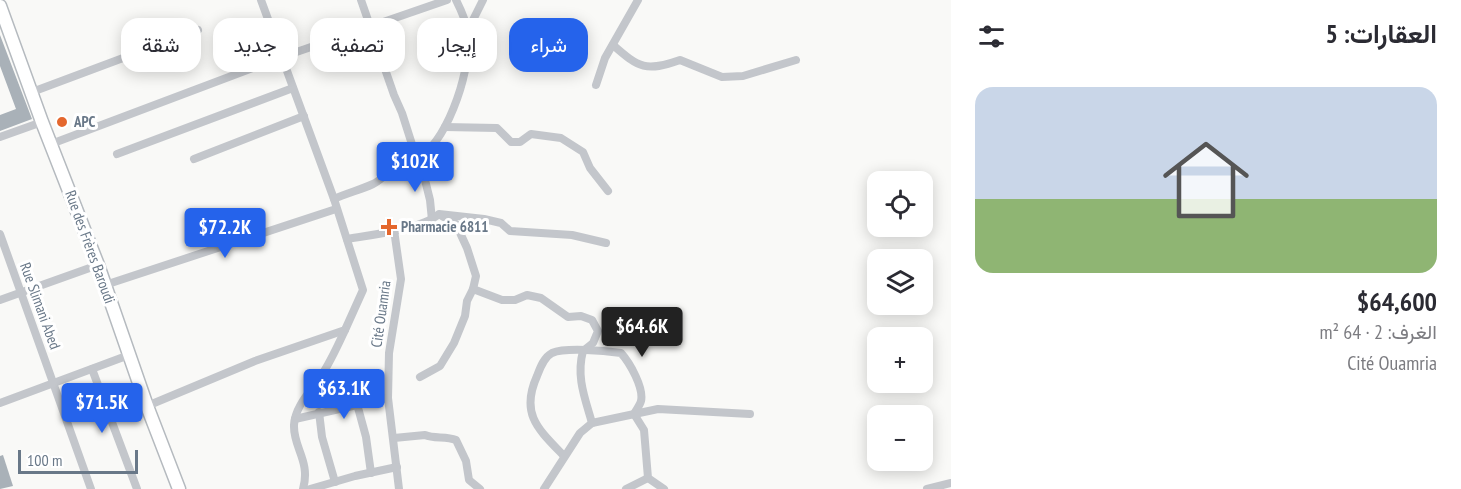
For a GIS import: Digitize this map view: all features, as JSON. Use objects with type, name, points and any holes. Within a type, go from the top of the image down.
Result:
[{"type":"street","points":[[261,0],[268,18]]},
{"type":"street","points":[[361,0],[368,18]]},
{"type":"street","points":[[396,18],[447,0]]},
{"type":"street","points":[[456,0],[463,18]]},
{"type":"street","points":[[474,18],[483,0]]},
{"type":"street","points":[[596,85],[605,58],[638,0]]},
{"type":"street","name":"Rue des Frères Baroudi","points":[[0,6],[98,265],[147,406],[179,489]]},
{"type":"street","points":[[613,45],[634,64],[660,68],[680,60],[723,77],[742,76],[796,60]]},
{"type":"street","points":[[32,92],[121,59]]},
{"type":"street","points":[[51,144],[242,72]]},
{"type":"street","points":[[287,72],[334,199],[363,290],[328,364],[304,399],[295,418],[294,426],[306,471],[303,489]]},
{"type":"street","points":[[386,72],[417,160],[422,168],[436,217]]},
{"type":"street","points":[[334,199],[375,183],[392,171],[417,160],[438,138],[452,114],[463,72]]},
{"type":"street","points":[[117,154],[293,88]]},
{"type":"street","points":[[194,159],[304,116]]},
{"type":"street","points":[[0,137],[42,122]]},
{"type":"street","points":[[445,127],[497,128],[511,142],[520,142],[531,134],[561,138],[583,152],[590,168],[608,191]]},
{"type":"street","points":[[105,285],[336,209]]},
{"type":"street","points":[[420,377],[440,366],[447,355],[459,332],[476,276],[456,224],[436,217]]},
{"type":"street","points":[[347,240],[415,226],[436,217],[483,219],[501,223],[510,231],[572,235],[606,243]]},
{"type":"street","name":"Cité Ouamria","points":[[394,230],[401,279],[390,353],[388,398],[399,489]]},
{"type":"street","name":"Rue Slimani Abed","points":[[0,234],[91,489]]},
{"type":"street","points":[[0,300],[98,265]]},
{"type":"street","points":[[473,289],[502,300],[515,300],[527,295],[541,298],[568,316],[581,316],[592,320],[598,331],[592,343],[583,351],[580,375],[582,391],[592,423]]},
{"type":"street","points":[[147,406],[255,361],[345,330]]},
{"type":"street","points":[[564,456],[534,423],[530,414],[531,390],[548,356],[554,352],[596,350],[621,353],[630,364],[641,390],[641,402],[634,414]]},
{"type":"street","points":[[0,403],[129,355]]},
{"type":"street","points":[[92,369],[137,489]]},
{"type":"street","points":[[295,418],[388,398]]},
{"type":"street","points":[[357,404],[366,437],[371,473]]},
{"type":"street","points":[[544,489],[580,433],[592,423],[658,409],[750,414]]},
{"type":"street","points":[[319,412],[322,437],[335,482]]},
{"type":"street","points":[[634,414],[644,430],[648,478]]},
{"type":"street","points":[[394,438],[426,435],[430,438],[445,436],[456,440],[466,461],[469,480],[480,489]]},
{"type":"street","points":[[310,489],[397,467]]},
{"type":"street","points":[[626,489],[648,478]]},
{"type":"street","points":[[648,478],[664,489]]},
{"type":"street","points":[[927,489],[951,483]]},
{"type":"building","points":[[0,35],[32,119],[0,131],[0,115],[16,109],[0,66]]},
{"type":"building","points":[[3,455],[13,486],[0,489],[0,456]]},
{"type":"place","name":"APC","points":[[62,122]]},
{"type":"place","name":"Pharmacie 6811","points":[[389,227]]}]
